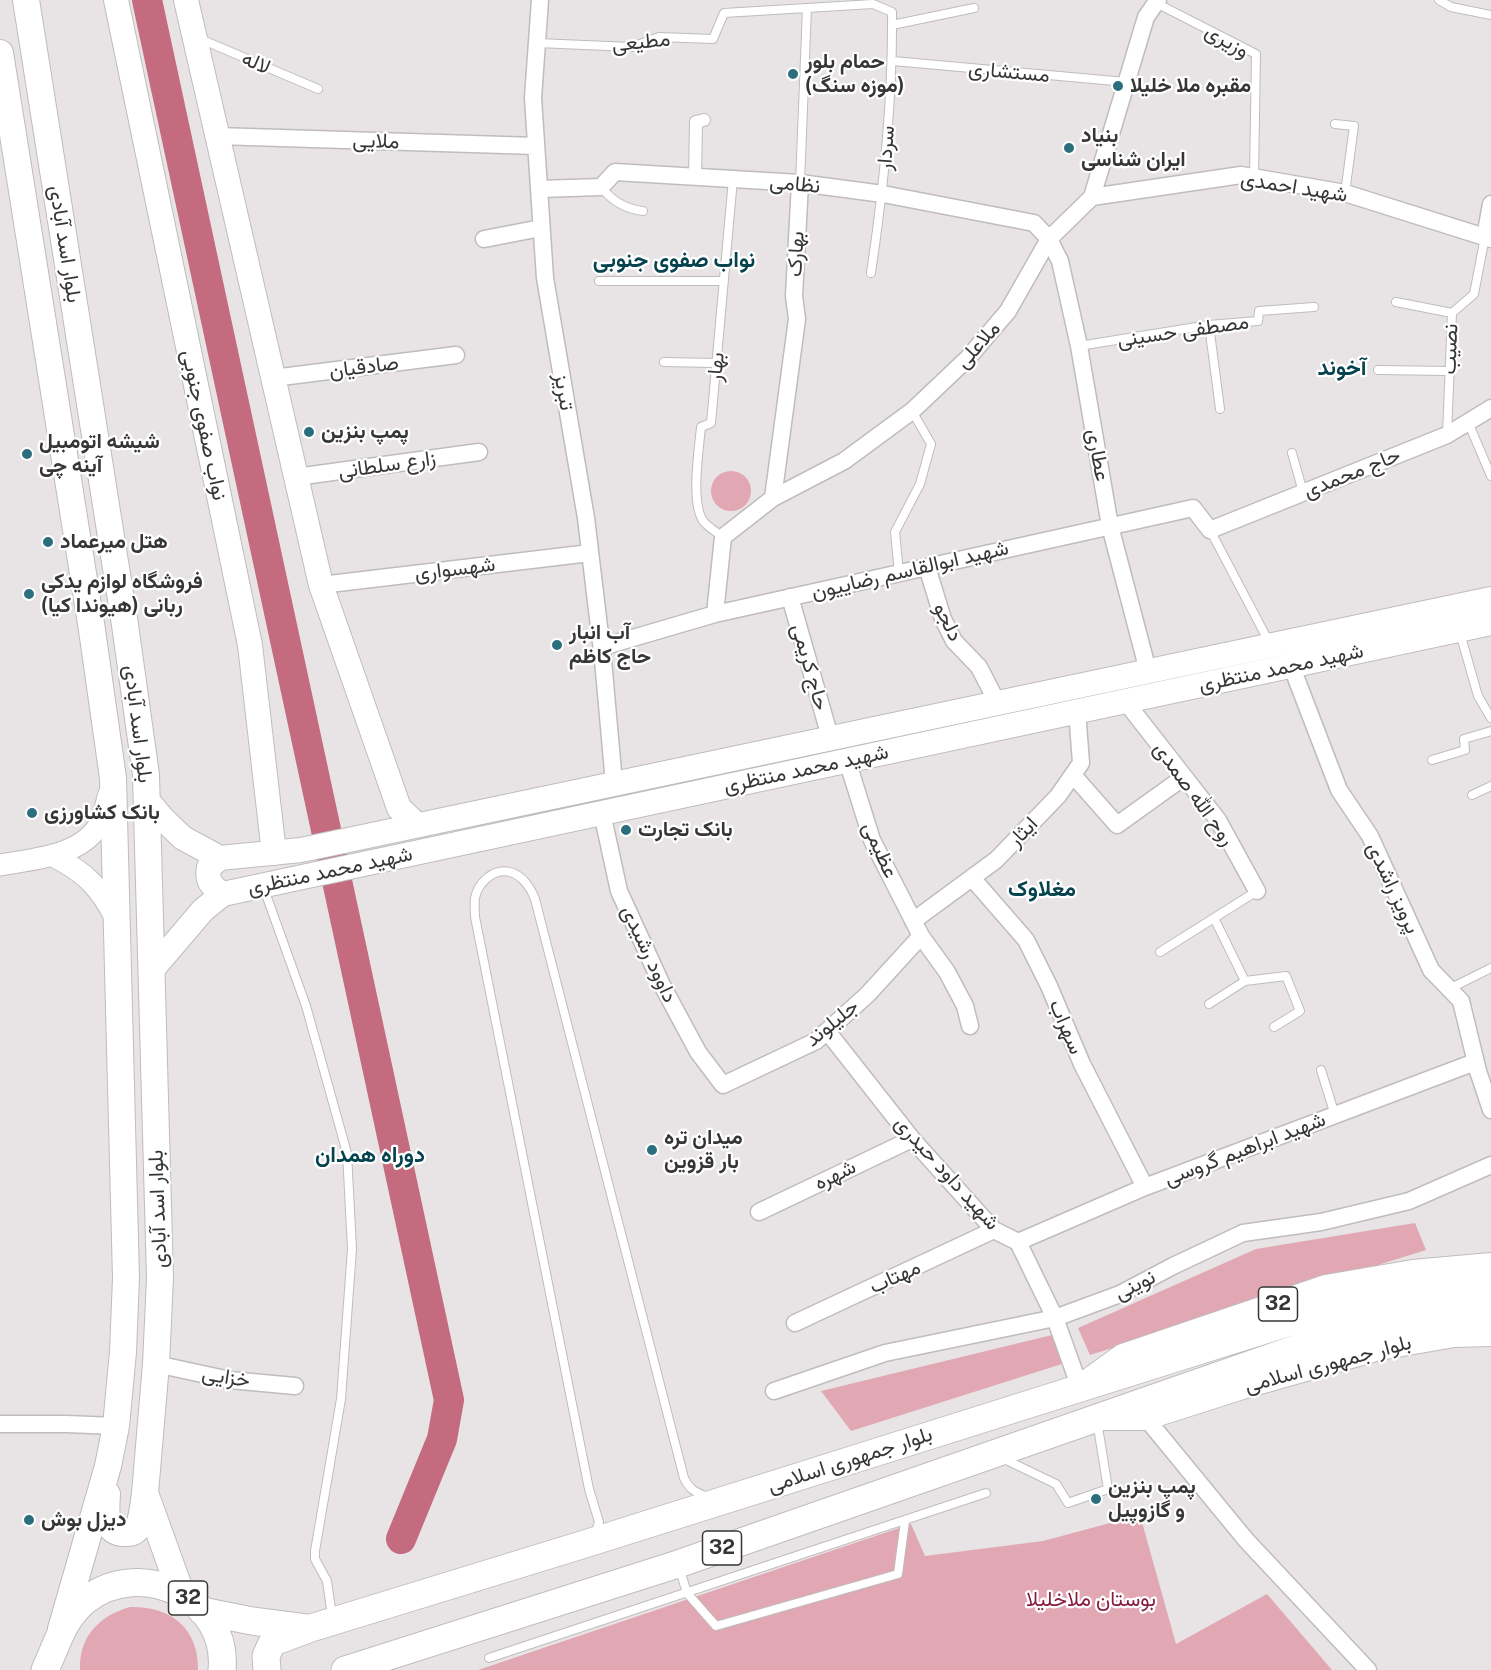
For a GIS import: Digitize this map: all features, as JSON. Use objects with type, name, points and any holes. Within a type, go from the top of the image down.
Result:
[{"type":"highway","name":"32","points":[[1080,1388],[1309,1316],[1409,1293],[1491,1286]]},
{"type":"highway","name":"32","points":[[1096,1417],[1315,1341],[1412,1319],[1491,1312]]},
{"type":"highway","name":"بلوار جمهوری اسلامی","points":[[202,1611],[252,1621],[322,1625],[1080,1388]]},
{"type":"highway","name":"بلوار جمهوری اسلامی","points":[[345,1670],[678,1564],[1096,1417]]},
{"type":"highway","name":"32","points":[[53,1651],[74,1610],[85,1600],[110,1586],[139,1582],[168,1587],[181,1593],[202,1611],[213,1627],[220,1645],[222,1670]]},
{"type":"highway","points":[[267,1670],[266,1656],[271,1645],[276,1641],[322,1625]]},
{"type":"main road","name":"بلوار اسد آبادی","points":[[26,0],[147,775],[160,1278],[156,1364],[145,1493],[181,1593]]},
{"type":"main road","name":"نواب صفوی جنوبی","points":[[116,0],[250,645],[273,847]]},
{"type":"main road","points":[[186,0],[321,585],[396,821]]},
{"type":"main road","name":"بلوار اسد آبادی","points":[[0,56],[92,630],[113,778],[126,1278],[123,1352],[116,1426],[108,1466],[53,1651]]},
{"type":"main road","points":[[51,375],[65,377],[84,369]]},
{"type":"main road","points":[[59,426],[72,419],[93,421]]},
{"type":"main road","name":"شهید محمد منتظری","points":[[147,800],[183,838],[220,858],[300,844],[396,821],[615,783],[1491,599]]},
{"type":"main road","name":"شهید محمد منتظری","points":[[151,970],[203,910],[223,894],[1491,623]]},
{"type":"main road","points":[[220,858],[209,867],[208,878],[213,888],[223,894]]},
{"type":"main road","name":"بلوار جمهوری اسلامی","points":[[1080,1388],[1123,1357],[1326,1288],[1413,1273],[1491,1266]]},
{"type":"main road","name":"بلوار جمهوری اسلامی","points":[[1096,1417],[1145,1417],[1242,1386],[1379,1347],[1454,1334],[1491,1333]]},
{"type":"main road","points":[[108,1466],[107,1517],[110,1527],[115,1532],[128,1533],[137,1530],[145,1493]]},
{"type":"street","name":"تبریز","points":[[540,0],[533,98],[545,278],[586,518],[602,646],[615,783]]},
{"type":"street","points":[[1092,198],[1146,17],[1157,1]]},
{"type":"street","points":[[695,177],[696,122],[704,120]]},
{"type":"street","name":"ملایی","points":[[217,136],[536,146]]},
{"type":"street","name":"نظامی","points":[[538,189],[601,187],[615,172],[800,183],[883,194],[1034,223],[1049,239]]},
{"type":"street","name":"شهید احمدی","points":[[1092,198],[1241,175],[1345,193],[1488,238]]},
{"type":"street","name":"بهارک","points":[[773,498],[797,320],[794,296],[800,183]]},
{"type":"street","name":"ملاعلی","points":[[723,537],[773,498],[844,460],[912,411],[968,358],[1008,311],[1049,239],[1092,198]]},
{"type":"street","points":[[1488,238],[1491,204]]},
{"type":"street","points":[[484,239],[541,228]]},
{"type":"street","name":"عطاری","points":[[1049,239],[1060,261],[1079,346],[1110,526],[1148,671]]},
{"type":"street","name":"صادقیان","points":[[273,378],[456,355]]},
{"type":"street","name":"حاج محمدی","points":[[1210,530],[1447,435],[1491,408]]},
{"type":"street","name":"زارع سلطانی","points":[[296,477],[479,452]]},
{"type":"street","name":"شهید ابوالقاسم رضاییون","points":[[602,646],[715,614],[1193,508],[1210,530]]},
{"type":"street","points":[[715,614],[723,537]]},
{"type":"street","name":"شهسواری","points":[[321,585],[590,553]]},
{"type":"street","name":"دلجو","points":[[927,567],[943,619],[954,641],[978,667],[997,702]]},
{"type":"street","name":"حاج کریمی","points":[[790,597],[830,737]]},
{"type":"street","name":"پرویز راشدی","points":[[1291,666],[1339,790],[1370,836],[1431,970],[1461,1001],[1475,1062],[1486,1082],[1491,1110]]},
{"type":"street","name":"روح الله صمدی","points":[[1125,701],[1218,820],[1257,891]]},
{"type":"street","name":"ایثار","points":[[913,921],[996,860],[1058,796],[1081,763],[1077,711]]},
{"type":"street","name":"عظیمی","points":[[847,760],[872,840],[921,936],[947,972],[964,1006],[970,1026]]},
{"type":"street","points":[[1073,775],[1117,825],[1184,777]]},
{"type":"street","points":[[0,865],[53,856],[72,849],[88,837],[101,822],[113,778]]},
{"type":"street","name":"داوود رشیدی","points":[[602,813],[619,891],[662,985],[698,1052],[723,1085]]},
{"type":"street","points":[[53,856],[73,866],[91,880],[106,898],[116,919]]},
{"type":"street","name":"سهراب","points":[[972,878],[1026,940],[1049,986],[1082,1064],[1145,1187]]},
{"type":"street","name":"جلیلوند","points":[[723,1085],[816,1041],[868,994],[921,936]]},
{"type":"street","name":"شهید داود حیدری","points":[[827,1031],[912,1139],[994,1230],[1018,1242],[1055,1318],[1080,1388]]},
{"type":"street","name":"شهید ابراهیم گروسی","points":[[1018,1242],[1145,1187],[1475,1062]]},
{"type":"street","name":"شهره","points":[[759,1212],[912,1139]]},
{"type":"street","name":"نوینی","points":[[774,1391],[885,1353],[1055,1318],[1120,1294],[1243,1233],[1321,1222],[1409,1201],[1491,1165]]},
{"type":"street","name":"مهتاب","points":[[795,1323],[994,1230]]},
{"type":"street","name":"خزایی","points":[[156,1364],[230,1380],[296,1386]]},
{"type":"street","points":[[1145,1417],[1246,1540],[1368,1670]]},
{"type":"street","points":[[0,1424],[116,1426]]},
{"type":"lane","points":[[1438,0],[1451,7],[1491,15]]},
{"type":"lane","name":"وزیری","points":[[1157,1],[1256,54],[1254,177]]},
{"type":"lane","name":"مطیعی","points":[[537,43],[632,47],[659,37],[713,39],[724,13],[873,2]]},
{"type":"lane","points":[[873,2],[892,12],[892,25],[974,8]]},
{"type":"lane","name":"بهارک","points":[[800,183],[807,8]]},
{"type":"lane","name":"سردار","points":[[871,273],[883,194],[892,61],[892,25]]},
{"type":"lane","name":"لاله","points":[[195,37],[318,89]]},
{"type":"lane","name":"مستشاری","points":[[892,61],[1126,82]]},
{"type":"lane","points":[[1335,124],[1354,126],[1345,193]]},
{"type":"lane","name":"بهار","points":[[723,537],[703,521],[698,506],[701,427],[711,423],[733,179]]},
{"type":"lane","points":[[601,187],[608,196],[628,209],[643,211]]},
{"type":"lane","name":"نصیب","points":[[1447,435],[1452,313],[1474,294],[1488,238]]},
{"type":"lane","points":[[599,281],[724,281]]},
{"type":"lane","points":[[1396,302],[1452,313]]},
{"type":"lane","name":"مصطفی حسینی","points":[[1079,346],[1209,325],[1258,321],[1259,311],[1314,307]]},
{"type":"lane","points":[[1209,325],[1220,409]]},
{"type":"lane","points":[[664,362],[716,363]]},
{"type":"lane","points":[[1378,370],[1449,371]]},
{"type":"lane","points":[[899,573],[895,532],[920,484],[931,444],[912,411]]},
{"type":"lane","points":[[1468,422],[1491,476]]},
{"type":"lane","points":[[1292,453],[1303,492]]},
{"type":"lane","points":[[1210,530],[1271,645]]},
{"type":"lane","points":[[1459,630],[1478,696],[1491,718]]},
{"type":"lane","points":[[1432,760],[1465,750],[1464,739],[1491,731]]},
{"type":"lane","points":[[1472,795],[1491,786]]},
{"type":"lane","points":[[588,1543],[596,1534],[599,1522],[589,1489],[475,917],[474,899],[481,884],[496,873],[509,872],[515,875],[530,888],[535,899],[679,1461],[688,1486],[694,1492],[723,1501]]},
{"type":"lane","points":[[263,886],[306,1006],[346,1153],[348,1168],[352,1249],[341,1399],[315,1551],[315,1559],[327,1581],[322,1625]]},
{"type":"lane","points":[[1160,952],[1257,891]]},
{"type":"lane","points":[[1214,918],[1245,981]]},
{"type":"lane","points":[[1449,989],[1491,969]]},
{"type":"lane","points":[[1209,1004],[1245,981],[1286,976],[1300,1011],[1274,1027]]},
{"type":"lane","points":[[1321,1070],[1335,1114]]},
{"type":"lane","points":[[993,1454],[1056,1484],[1068,1503],[1108,1489],[1096,1417]]},
{"type":"lane","points":[[489,1658],[987,1493]]},
{"type":"lane","points":[[678,1564],[687,1593],[716,1626],[898,1574],[905,1521]]},
{"type":"green space","points":[[731,471],[739,472],[745,477],[750,483],[750,499],[745,505],[739,510],[731,511],[723,510],[717,505],[712,499],[711,491],[712,483],[717,477],[723,472]]},
{"type":"green space","points":[[1415,1223],[1426,1250],[1090,1355],[1078,1328],[1256,1249]]},
{"type":"green space","points":[[1052,1335],[1062,1364],[851,1431],[821,1391]]},
{"type":"green space","name":"بوستان ملاخلیلا","points":[[1140,1515],[1176,1644],[1267,1594],[1332,1670],[478,1670],[911,1524],[925,1556],[1043,1541]]},
{"type":"green space","points":[[130,1607],[158,1611],[179,1622],[193,1642],[198,1670],[80,1670],[83,1647],[93,1629],[109,1616]]},
{"type":"waterway","points":[[147,0],[449,1400],[442,1439],[401,1539]]},
{"type":"place","name":"حمام بلور (موزه سنگ)","points":[[793,74]]},
{"type":"place","name":"مقبره ملا خلیلا","points":[[1118,86]]},
{"type":"place","name":"بنیاد ایران شناسی","points":[[1069,148]]},
{"type":"place","name":"پمپ بنزین","points":[[309,432]]},
{"type":"place","name":"شیشه اتومبیل آینه چی","points":[[27,454]]},
{"type":"place","name":"هتل میرعماد","points":[[48,542]]},
{"type":"place","name":"فروشگاه لوازم یدکی ربانی (هیوندا کیا)","points":[[29,594]]},
{"type":"place","name":"آب انبار حاج کاظم","points":[[557,645]]},
{"type":"place","name":"بانک کشاورزی","points":[[32,813]]},
{"type":"place","name":"بانک تجارت","points":[[626,830]]},
{"type":"place","name":"میدان تره بار قزوین","points":[[652,1150]]},
{"type":"place","name":"پمپ بنزین و گازوپیل","points":[[1096,1499]]},
{"type":"place","name":"دیزل بوش","points":[[29,1520]]},
{"type":"district","name":"نواب صفوی جنوبی","points":[[674,260]]},
{"type":"district","name":"آخوند","points":[[1342,368]]},
{"type":"district","name":"مغلاوک","points":[[1042,889]]},
{"type":"district","name":"دوراه همدان","points":[[370,1155]]}]
